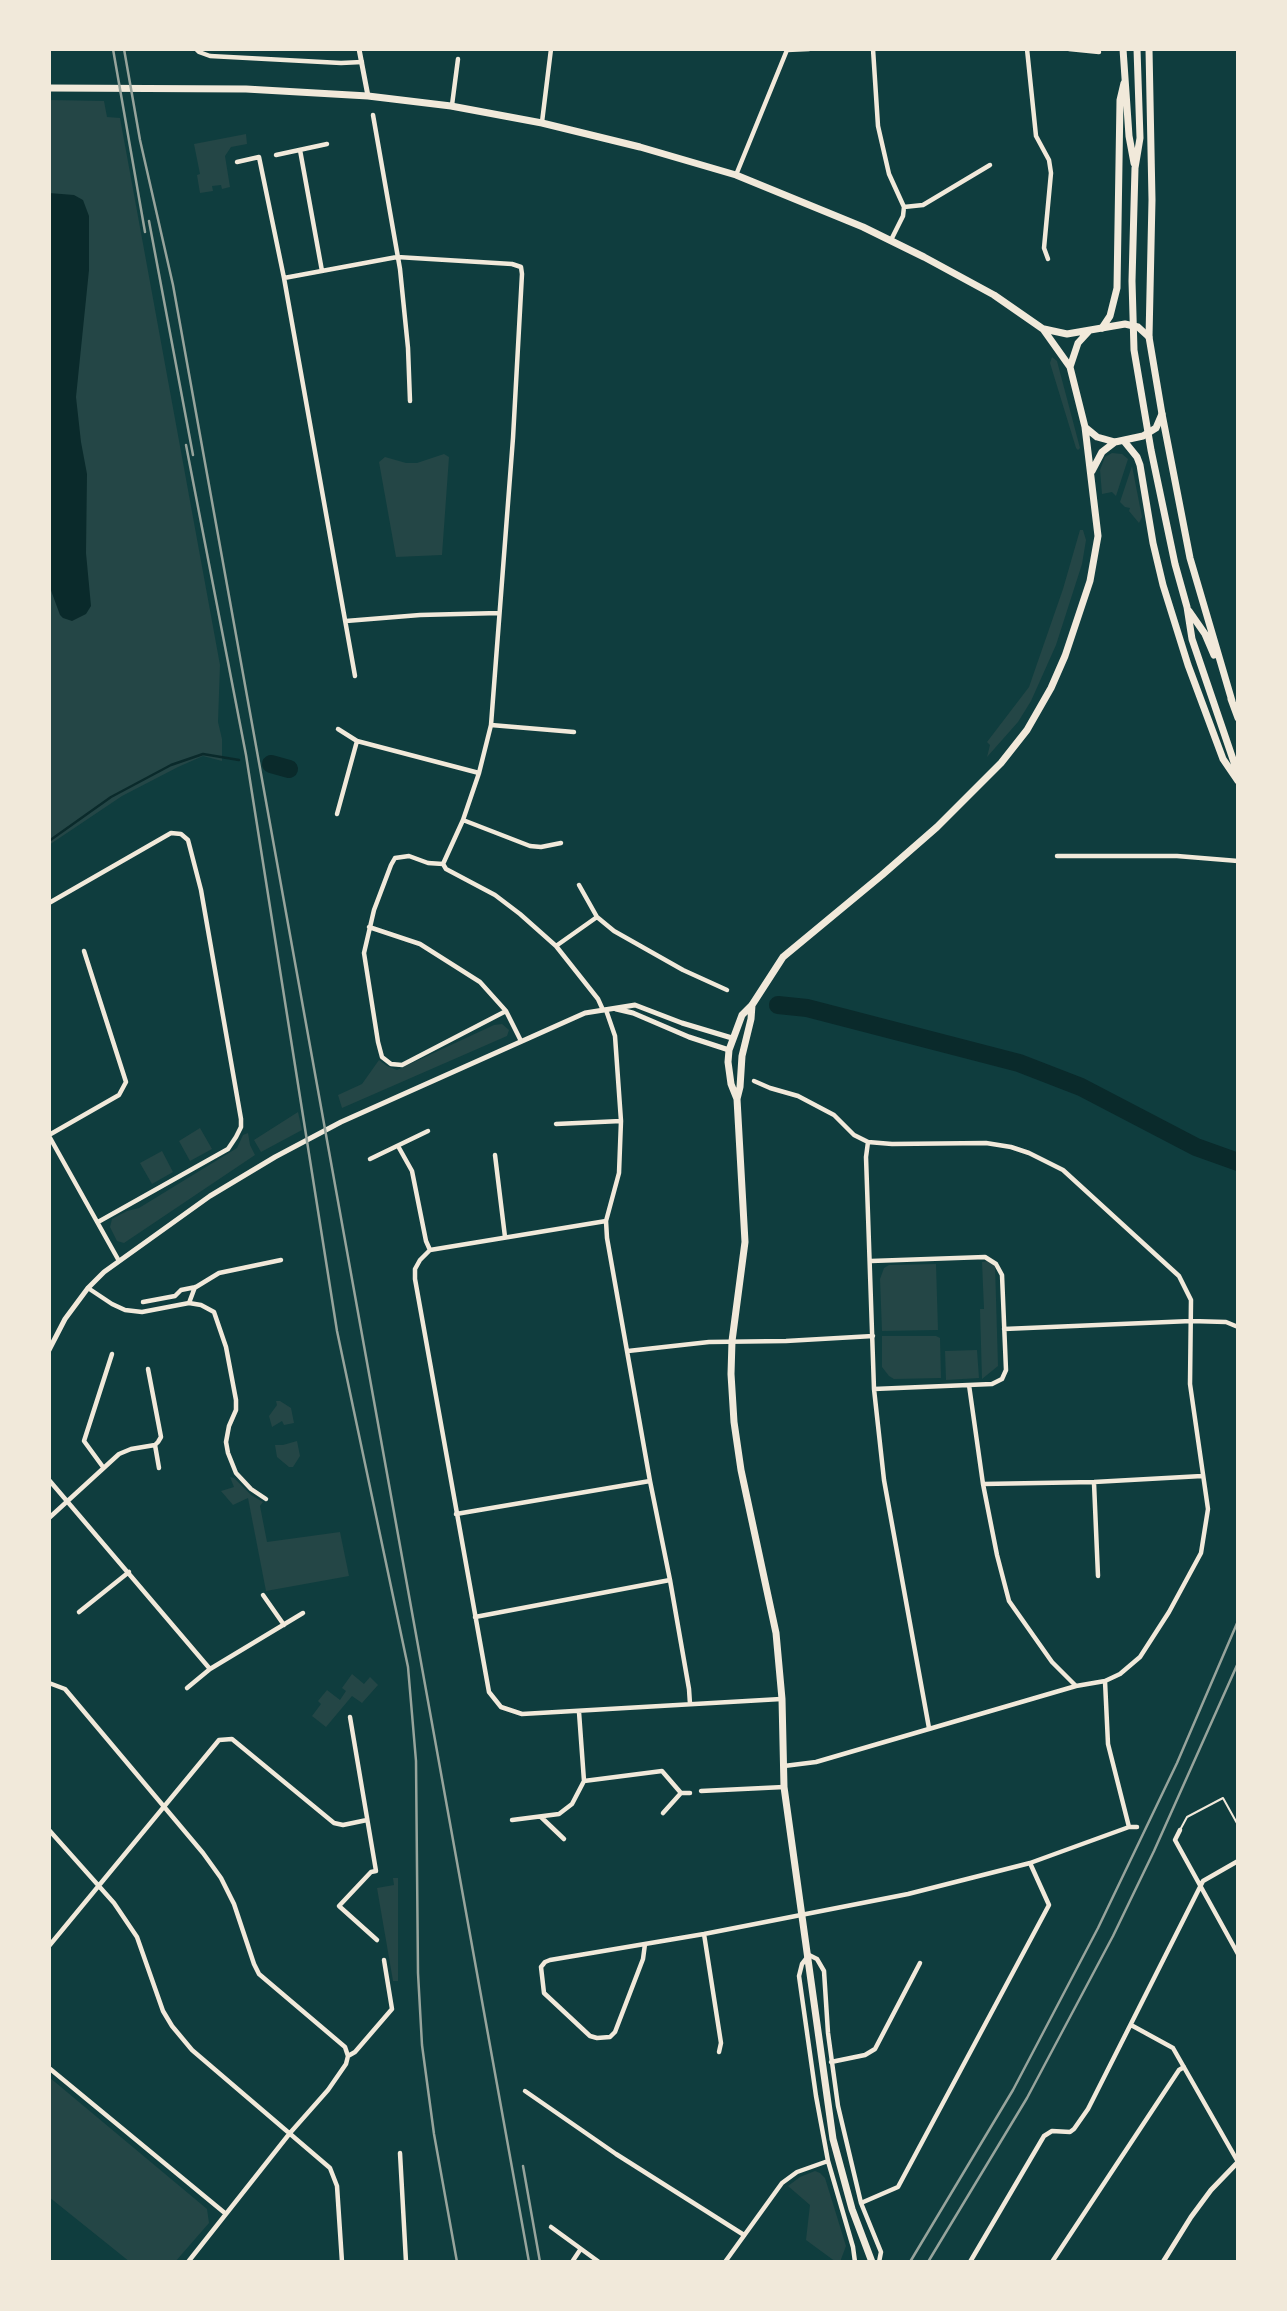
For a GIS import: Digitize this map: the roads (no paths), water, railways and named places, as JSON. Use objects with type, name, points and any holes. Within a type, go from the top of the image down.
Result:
[{"type":"main road","points":[[1123,49],[1129,136],[1135,168]]},
{"type":"main road","points":[[1137,49],[1140,138],[1135,168],[1132,281],[1134,350],[1157,476],[1192,639],[1238,774]]},
{"type":"main road","points":[[1149,49],[1152,200],[1149,337],[1190,558],[1232,701]]},
{"type":"main road","points":[[1102,328],[1110,316],[1117,288],[1120,100],[1124,83]]},
{"type":"main road","points":[[49,88],[278,90],[368,96],[452,106],[542,123],[639,147],[736,175],[891,241],[994,295],[1043,329],[1070,367],[1086,427],[1098,536],[1094,565],[1065,656],[1040,711],[1001,763],[937,827],[783,957],[752,1005],[742,1015],[732,1038],[728,1062],[731,1084],[737,1099]]},
{"type":"main road","points":[[1043,329],[1067,334],[1129,324],[1138,327],[1149,337]]},
{"type":"main road","points":[[1070,367],[1078,343],[1089,331]]},
{"type":"main road","points":[[1092,471],[1102,452],[1119,442],[1150,433],[1160,422],[1162,414]]},
{"type":"main road","points":[[1086,427],[1097,437],[1119,442],[1138,457],[1163,585],[1188,665],[1223,758],[1238,781]]},
{"type":"main road","points":[[1187,607],[1205,634],[1238,718]]},
{"type":"main road","points":[[752,1005],[737,1099],[745,1242],[732,1341],[731,1374],[736,1442],[776,1633],[782,1699],[784,1787],[809,1955],[824,2084],[841,2173],[872,2262]]},
{"type":"main road","points":[[729,1050],[737,1046],[746,1035]]},
{"type":"main road","points":[[732,1038],[742,1056]]},
{"type":"street","points":[[196,49],[209,56],[362,61]]},
{"type":"street","points":[[359,49],[368,96]]},
{"type":"street","points":[[542,123],[551,49]]},
{"type":"street","points":[[736,175],[786,50],[809,49]]},
{"type":"street","points":[[873,49],[878,126],[889,174],[904,207],[903,216],[891,241]]},
{"type":"street","points":[[1027,49],[1036,136],[1049,160],[1051,173],[1044,248],[1048,258]]},
{"type":"street","points":[[1069,49],[1099,52]]},
{"type":"street","points":[[452,106],[458,59]]},
{"type":"street","points":[[373,115],[397,257],[407,337],[410,401]]},
{"type":"street","points":[[276,155],[327,144]]},
{"type":"street","points":[[300,150],[322,271]]},
{"type":"street","points":[[237,162],[259,157],[284,278],[355,676]]},
{"type":"street","points":[[904,207],[923,205],[990,165]]},
{"type":"street","points":[[284,278],[397,257],[512,264],[521,267],[513,438],[491,725],[463,820],[443,864]]},
{"type":"street","points":[[346,621],[420,615],[499,613]]},
{"type":"street","points":[[491,725],[574,732]]},
{"type":"street","points":[[338,729],[357,741],[479,773]]},
{"type":"street","points":[[337,814],[357,741]]},
{"type":"street","points":[[463,820],[530,846],[561,843]]},
{"type":"street","points":[[49,903],[171,834],[181,834],[188,840],[201,890],[240,1127],[228,1149],[98,1222]]},
{"type":"street","points":[[443,864],[428,863],[409,856],[395,859],[369,927],[364,961],[383,1057],[391,1064],[402,1065],[506,1011]]},
{"type":"street","points":[[1057,856],[1177,856],[1238,861]]},
{"type":"street","points":[[443,864],[446,869],[503,901],[556,946],[607,1009],[615,1036],[621,1121],[620,1173],[606,1221],[607,1238],[690,1704]]},
{"type":"street","points":[[579,885],[597,917],[625,937],[683,970],[727,990]]},
{"type":"street","points":[[556,946],[597,917]]},
{"type":"street","points":[[369,927],[420,944],[480,982],[506,1011],[521,1041]]},
{"type":"street","points":[[84,951],[126,1082],[119,1095],[49,1135],[119,1261]]},
{"type":"street","points":[[49,1350],[65,1319],[88,1288],[119,1261],[210,1196],[341,1122],[581,1014],[635,1006],[732,1038]]},
{"type":"street","points":[[607,1009],[633,1013],[697,1040],[729,1050]]},
{"type":"street","points":[[754,1081],[798,1096],[834,1115],[854,1135],[868,1142],[986,1143],[1029,1153],[1063,1170],[1179,1276],[1191,1300],[1190,1384],[1208,1509],[1201,1553],[1169,1612],[1140,1657],[1120,1674],[1105,1681],[1076,1686],[816,1762],[784,1766]]},
{"type":"street","points":[[556,1124],[621,1121]]},
{"type":"street","points":[[370,1159],[428,1131]]},
{"type":"street","points":[[868,1142],[866,1157],[874,1388],[884,1480],[929,1728]]},
{"type":"street","points":[[398,1146],[412,1171],[430,1250]]},
{"type":"street","points":[[49,1150],[55,1147]]},
{"type":"street","points":[[495,1155],[505,1237]]},
{"type":"street","points":[[606,1221],[430,1250],[415,1269],[489,1692],[501,1707],[522,1714],[782,1699]]},
{"type":"street","points":[[871,1261],[985,1257],[996,1264],[1002,1275],[1006,1370],[1002,1379],[992,1384],[874,1388]]},
{"type":"street","points":[[143,1302],[175,1296],[181,1290],[195,1287],[219,1273],[281,1260]]},
{"type":"street","points":[[189,1303],[195,1287]]},
{"type":"street","points":[[88,1288],[125,1310],[142,1312],[189,1303],[201,1305],[214,1312],[236,1400],[236,1410],[226,1442],[228,1453],[236,1473],[251,1489],[266,1499]]},
{"type":"street","points":[[1004,1329],[1191,1321],[1226,1321],[1238,1327]]},
{"type":"street","points":[[628,1351],[709,1342],[873,1336]]},
{"type":"street","points":[[103,1467],[84,1441],[113,1354]]},
{"type":"street","points":[[148,1369],[160,1437],[155,1445],[159,1468]]},
{"type":"street","points":[[969,1385],[983,1484],[1009,1601],[1052,1662],[1076,1686]]},
{"type":"street","points":[[49,1518],[124,1451],[155,1445]]},
{"type":"street","points":[[983,1484],[1203,1476]]},
{"type":"street","points":[[49,1480],[211,1669]]},
{"type":"street","points":[[456,1514],[650,1481]]},
{"type":"street","points":[[1094,1482],[1098,1576]]},
{"type":"street","points":[[79,1612],[129,1572]]},
{"type":"street","points":[[475,1617],[670,1580]]},
{"type":"street","points":[[263,1595],[284,1625]]},
{"type":"street","points":[[187,1688],[211,1669],[303,1613]]},
{"type":"street","points":[[1105,1681],[1108,1744],[1129,1827]]},
{"type":"street","points":[[49,1684],[65,1689],[203,1853],[221,1878],[234,1904],[259,1973],[345,2047],[348,2056],[346,2064],[328,2090],[290,2133],[188,2262]]},
{"type":"street","points":[[512,1820],[559,1814],[572,1804],[584,1781],[579,1712]]},
{"type":"street","points":[[350,1717],[376,1871],[371,1872],[339,1906],[377,1940]]},
{"type":"street","points":[[49,1946],[219,1740],[232,1739],[334,1823],[343,1825],[367,1821]]},
{"type":"street","points":[[584,1781],[662,1771],[681,1793]]},
{"type":"street","points":[[701,1791],[784,1787]]},
{"type":"street","points":[[663,1813],[681,1793],[690,1793]]},
{"type":"street","points":[[541,1817],[564,1839]]},
{"type":"street","points":[[645,1944],[643,1959],[615,2032],[610,2037],[590,2036],[547,1996],[540,1973],[545,1962],[551,1960],[645,1944],[704,1934],[908,1894],[1030,1863],[1129,1827],[1137,1827]]},
{"type":"street","points":[[49,1830],[114,1903],[137,1937],[163,2011],[172,2026],[192,2050],[330,2168],[337,2186],[342,2262]]},
{"type":"street","points":[[1180,1830],[1175,1840],[1238,1954]]},
{"type":"street","points":[[970,2262],[1044,2136],[1052,2131],[1070,2132],[1077,2127],[1200,1886],[1206,1879],[1238,1861]]},
{"type":"street","points":[[861,2203],[898,2187],[1049,1905],[1030,1863]]},
{"type":"street","points":[[704,1934],[721,2043],[719,2052]]},
{"type":"street","points":[[855,2262],[828,2161],[816,2096],[799,1976],[802,1964],[809,1955],[817,1959],[824,1971],[831,2062],[845,2142],[861,2203],[881,2252],[879,2262]]},
{"type":"street","points":[[348,2056],[355,2052],[392,2009],[384,1960]]},
{"type":"street","points":[[831,2062],[875,2049],[920,1963]]},
{"type":"street","points":[[1131,2025],[1173,2048],[1237,2166],[1191,2217],[1163,2262]]},
{"type":"street","points":[[1052,2262],[1179,2070],[1184,2067]]},
{"type":"street","points":[[49,2068],[226,2214]]},
{"type":"street","points":[[525,2091],[616,2154],[744,2235]]},
{"type":"street","points":[[400,2153],[406,2262]]},
{"type":"street","points":[[725,2262],[782,2183],[797,2172],[828,2161]]},
{"type":"street","points":[[551,2227],[599,2262]]},
{"type":"street","points":[[572,2262],[580,2250]]},
{"type":"lane","points":[[1180,1830],[1187,1817],[1223,1798],[1238,1825]]},
{"type":"waterway","points":[[49,841],[111,797],[171,765],[203,754],[239,760]]},
{"type":"waterway","points":[[271,764],[289,769]]},
{"type":"waterway","points":[[778,1005],[807,1008],[1019,1063],[1081,1087],[1196,1147],[1238,1162]]},
{"type":"railway","points":[[113,49],[145,232]]},
{"type":"railway","points":[[124,49],[140,140],[173,285],[529,2262]]},
{"type":"railway","points":[[149,221],[193,455]]},
{"type":"railway","points":[[186,445],[246,755],[337,1331],[408,1667],[416,1761],[418,1973],[422,2045],[434,2134],[457,2262]]},
{"type":"railway","points":[[910,2262],[1013,2090],[1098,1928],[1177,1763],[1238,1621]]},
{"type":"railway","points":[[928,2262],[1027,2098],[1113,1936],[1238,1663]]},
{"type":"railway","points":[[523,2166],[540,2262]]}]
